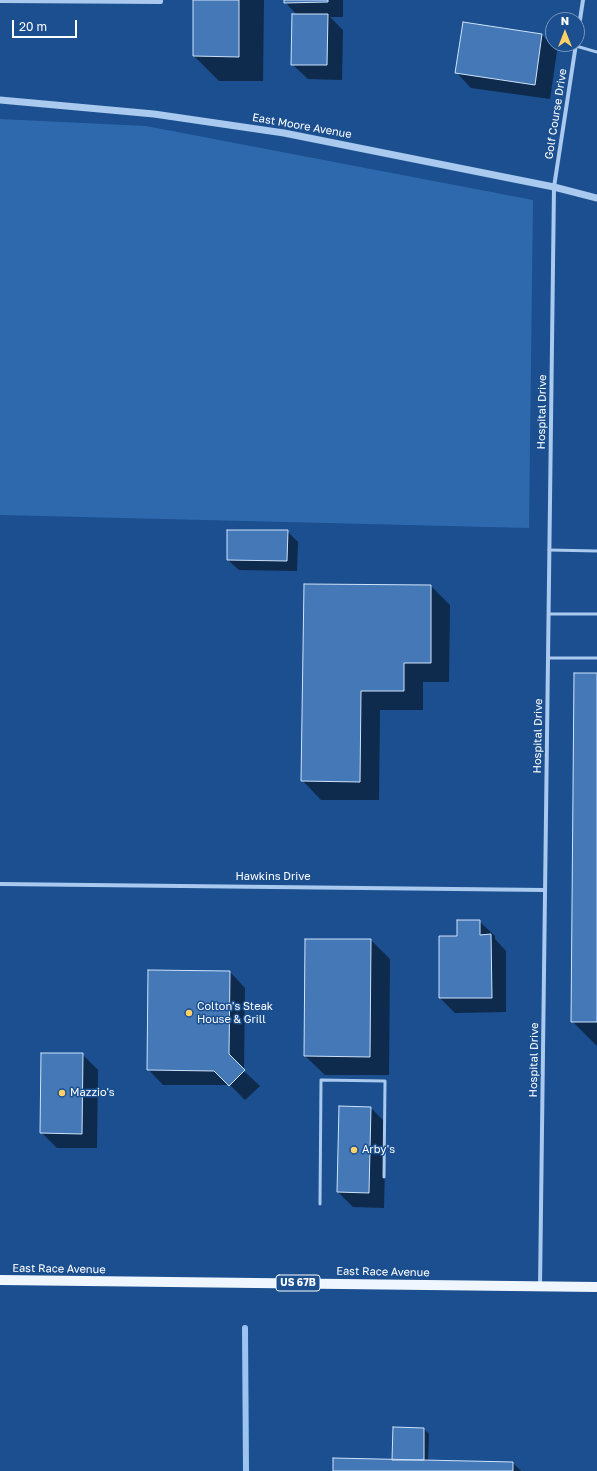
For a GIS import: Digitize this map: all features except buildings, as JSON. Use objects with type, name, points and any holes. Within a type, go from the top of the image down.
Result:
[{"type":"main road","name":"East Race Avenue","points":[[0,1280],[597,1287]]},
{"type":"street","points":[[0,1],[161,2],[161,0]]},
{"type":"street","points":[[581,12],[583,0]]},
{"type":"street","name":"Golf Course Drive","points":[[554,187],[575,52]]},
{"type":"street","name":"East Moore Avenue","points":[[0,100],[154,114],[284,133],[554,187],[597,198]]},
{"type":"street","name":"Hospital Drive","points":[[540,1286],[554,187]]},
{"type":"street","name":"Hawkins Drive","points":[[0,884],[545,890]]},
{"type":"lane","points":[[585,48],[597,52]]},
{"type":"lane","points":[[549,550],[597,551]]},
{"type":"lane","points":[[548,614],[597,614]]},
{"type":"lane","points":[[548,658],[597,658]]},
{"type":"lane","points":[[320,1204],[321,1080],[385,1081],[384,1177]]},
{"type":"shaded area","points":[[0,119],[146,126],[533,200],[529,528],[0,515]]},
{"type":"waterway","points":[[245,1328],[246,1471]]},
{"type":"place","name":"Colton's Steak House & Grill","points":[[189,1013]]},
{"type":"place","name":"Mazzio's","points":[[62,1093]]},
{"type":"place","name":"Arby's","points":[[354,1150]]}]
